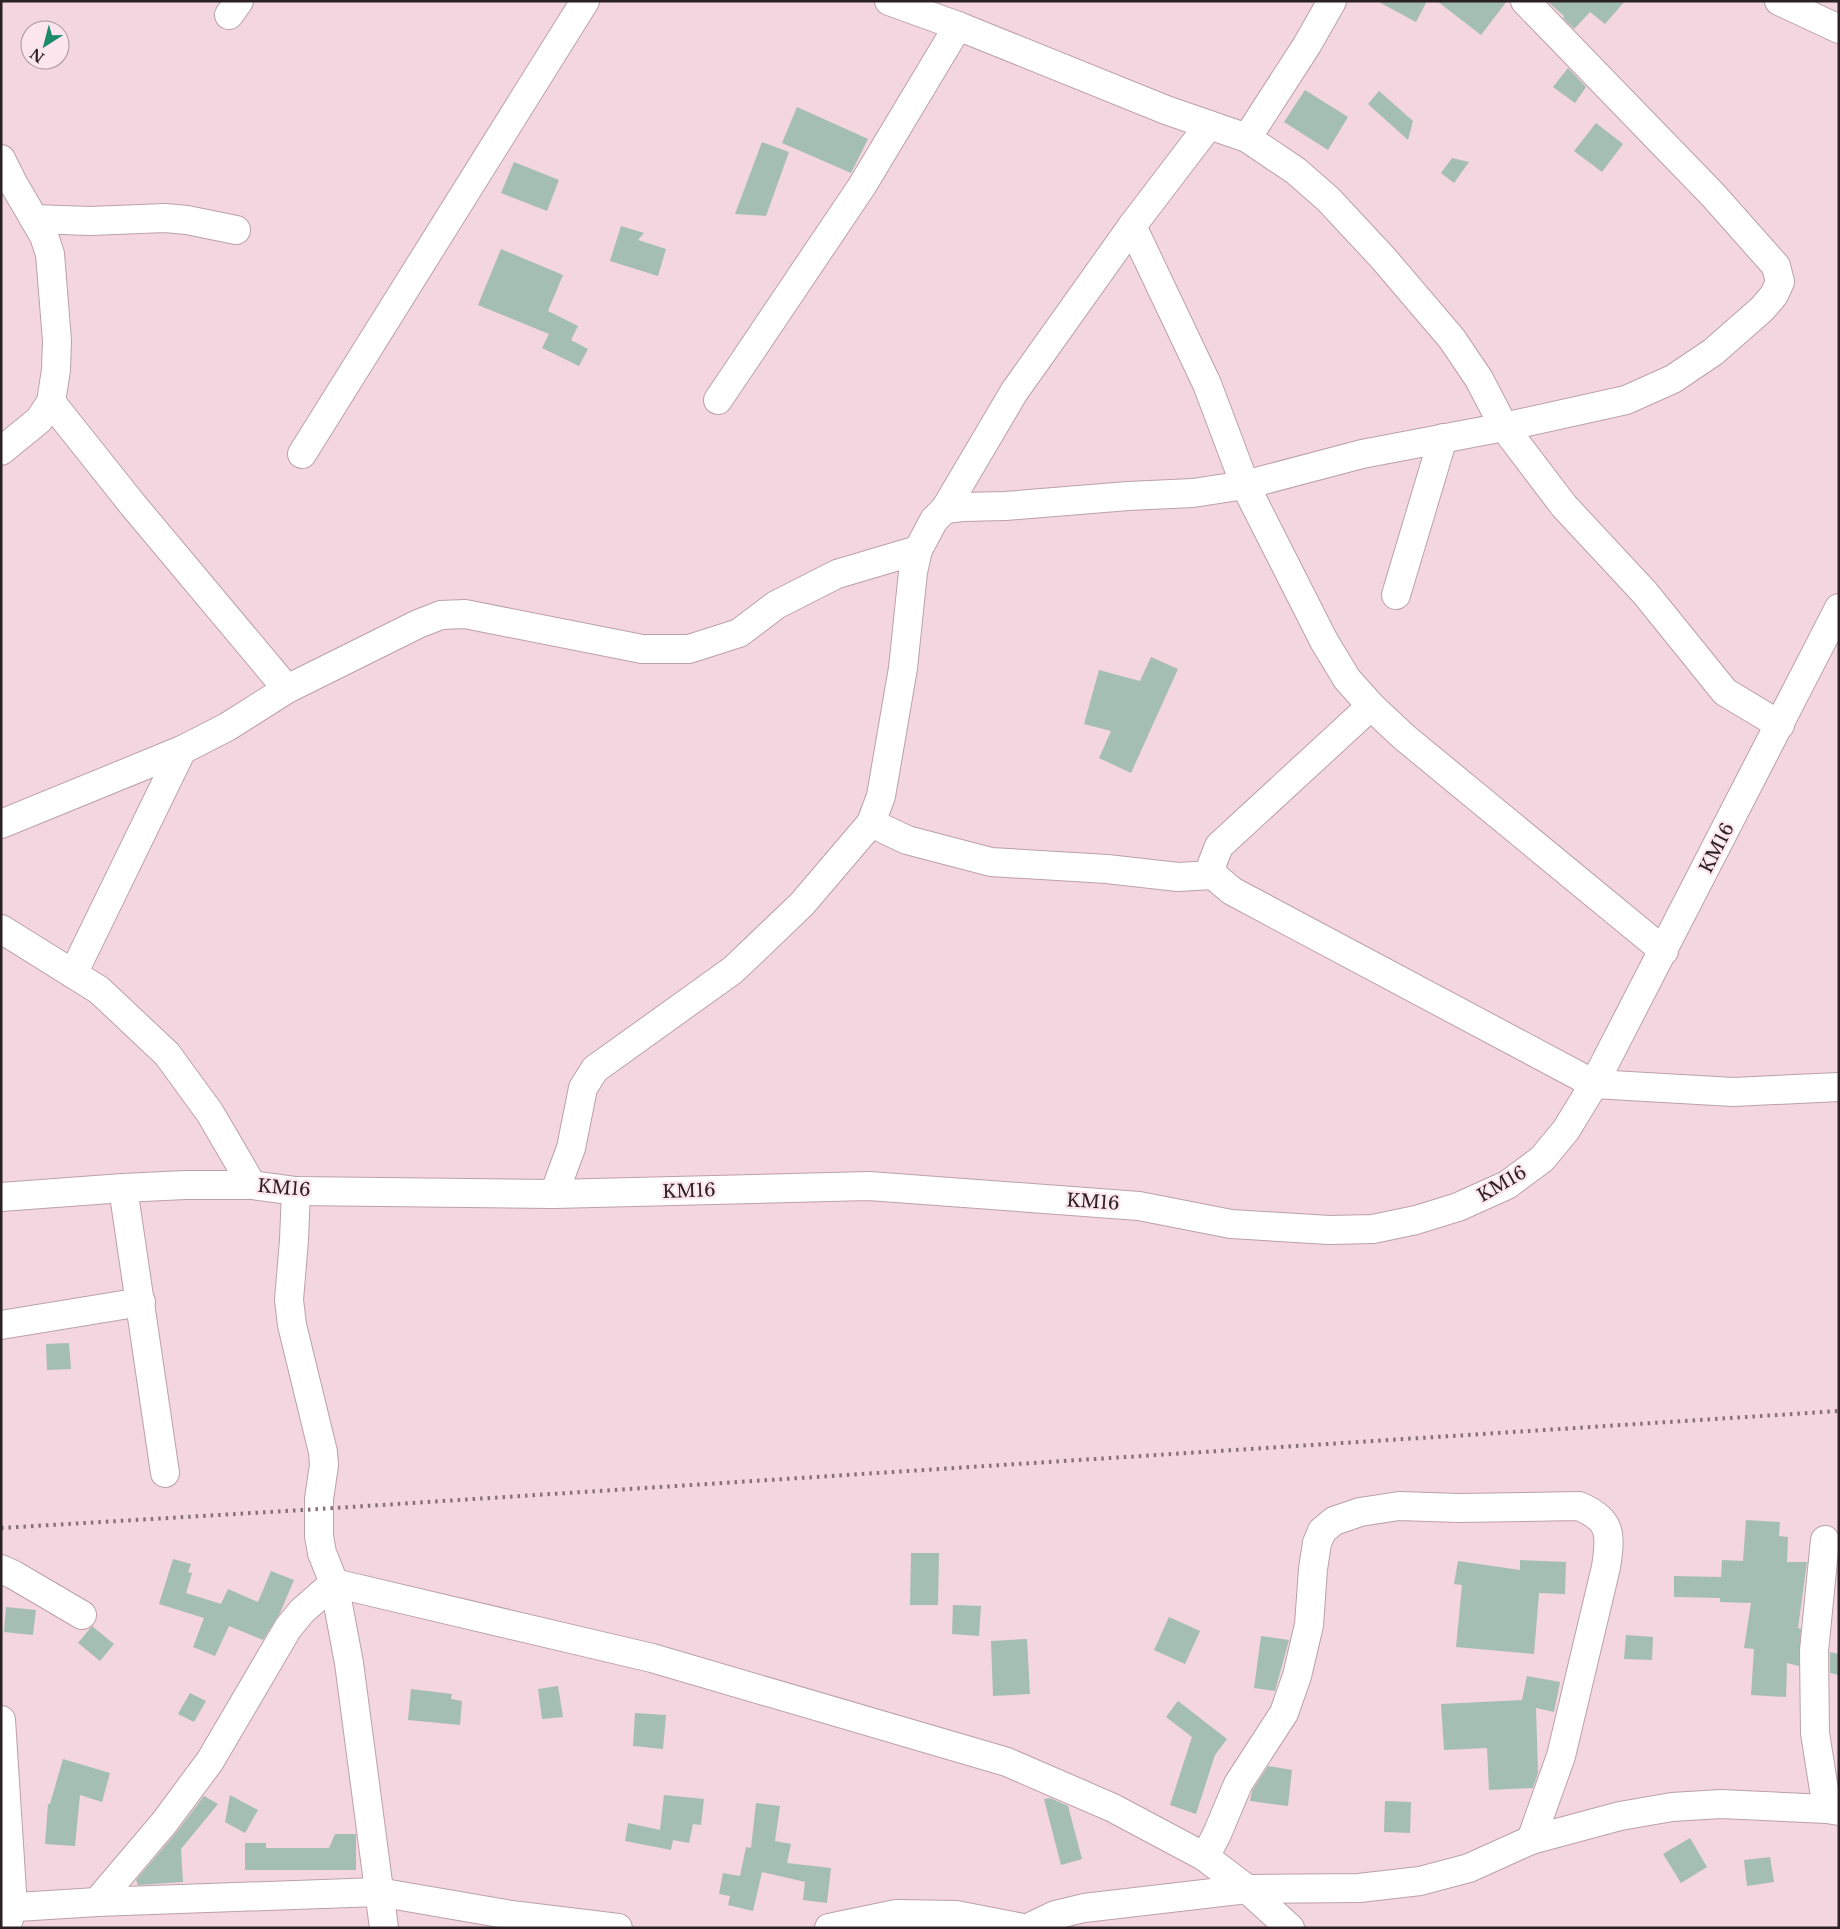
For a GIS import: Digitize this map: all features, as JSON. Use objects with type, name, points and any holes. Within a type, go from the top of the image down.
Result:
[{"type":"street","points":[[302,454],[586,1]]},
{"type":"street","points":[[889,1],[958,26],[1166,110],[1247,138],[1296,171],[1328,199],[1383,258],[1452,339],[1479,379],[1504,427],[1564,506],[1645,593],[1725,692],[1780,725]]},
{"type":"street","points":[[1247,138],[1332,1]]},
{"type":"street","points":[[945,509],[1193,493],[1245,484],[1362,454],[1504,427],[1626,400],[1673,379],[1713,352],[1762,310],[1774,295],[1780,282],[1776,266],[1713,195],[1525,1]]},
{"type":"street","points":[[1779,1],[1839,28]]},
{"type":"street","points":[[718,400],[862,186],[958,26]]},
{"type":"street","points":[[554,1194],[571,1148],[583,1088],[595,1069],[733,970],[802,904],[871,823],[881,796],[889,750],[903,668],[913,572],[918,550],[934,520],[945,509],[1014,392],[1132,226],[1209,125]]},
{"type":"street","points":[[1,159],[44,236],[50,254],[57,341],[56,370],[50,402],[39,420],[1,451]]},
{"type":"street","points":[[34,219],[90,221],[165,218],[187,220],[236,230]]},
{"type":"street","points":[[1132,226],[1207,384],[1245,484],[1324,641],[1346,679],[1371,706],[1411,743],[1664,951]]},
{"type":"street","points":[[50,402],[287,689]]},
{"type":"street","points":[[1396,595],[1443,438]]},
{"type":"street","points":[[1,824],[182,750],[227,728],[287,689],[410,628],[441,615],[465,614],[642,649],[690,650],[739,633],[776,605],[837,574],[918,550]]},
{"type":"street","name":"KM16","points":[[1,1198],[123,1188],[252,1185],[296,1191],[554,1194],[869,1186],[1139,1206],[1231,1224],[1329,1230],[1373,1229],[1416,1220],[1458,1207],[1507,1185],[1542,1159],[1566,1130],[1594,1084],[1664,951],[1839,608]]},
{"type":"street","points":[[1213,876],[1212,864],[1219,846],[1371,706]]},
{"type":"street","points":[[73,974],[182,750]]},
{"type":"street","points":[[871,823],[923,845],[991,862],[1107,869],[1178,877],[1213,876],[1232,891],[1594,1084],[1733,1092],[1839,1087]]},
{"type":"street","points":[[1,930],[99,990],[167,1054],[210,1113],[252,1185]]},
{"type":"street","points":[[123,1188],[165,1473]]},
{"type":"street","points":[[296,1191],[289,1300],[292,1324],[323,1452],[324,1465],[319,1499],[319,1536],[322,1553],[334,1583],[348,1663],[384,1928]]},
{"type":"street","points":[[1,1325],[140,1302]]},
{"type":"street","points":[[1205,1857],[1238,1784],[1284,1713],[1297,1676],[1309,1625],[1313,1569],[1317,1543],[1322,1530],[1334,1521],[1360,1512],[1399,1506],[1459,1508],[1579,1506],[1592,1512],[1607,1527],[1609,1547],[1606,1567],[1572,1711],[1561,1756],[1531,1840]]},
{"type":"street","points":[[1028,1928],[1055,1915],[1084,1908],[1248,1890],[1359,1888],[1420,1880],[1469,1868],[1531,1840],[1620,1816],[1672,1808],[1721,1804],[1833,1810],[1815,1734],[1814,1660],[1816,1615],[1825,1540]]},
{"type":"street","points":[[1,1569],[82,1615]]},
{"type":"street","points":[[334,1583],[652,1658],[1007,1762],[1113,1808],[1205,1857],[1248,1890],[1290,1928]]},
{"type":"street","points":[[97,1902],[164,1823],[210,1761],[288,1628],[302,1611],[334,1583]]},
{"type":"street","points":[[1,1720],[7,1915],[97,1902],[378,1892],[511,1914],[618,1928]]},
{"type":"street","points":[[829,1928],[904,1914],[956,1915],[1023,1928]]},
{"type":"building","points":[[1377,1],[1427,1],[1416,22]]},
{"type":"building","points":[[1437,1],[1507,1],[1481,35]]},
{"type":"building","points":[[1547,1],[1625,1],[1605,24],[1590,12],[1574,29],[1563,18],[1564,16]]},
{"type":"building","points":[[1568,68],[1586,87],[1575,103],[1553,87]]},
{"type":"building","points":[[1305,90],[1348,117],[1328,150],[1284,122]]},
{"type":"building","points":[[1379,91],[1413,121],[1408,140],[1368,104]]},
{"type":"building","points":[[797,107],[868,139],[851,173],[782,143]]},
{"type":"building","points":[[1596,123],[1623,144],[1602,172],[1574,151]]},
{"type":"building","points":[[762,142],[789,152],[766,216],[735,214]]},
{"type":"building","points":[[1452,158],[1469,162],[1454,183],[1441,173]]},
{"type":"building","points":[[514,162],[559,180],[547,211],[501,193]]},
{"type":"building","points":[[621,226],[644,233],[638,240],[666,249],[658,276],[610,261]]},
{"type":"building","points":[[501,249],[563,275],[548,311],[578,326],[571,340],[588,349],[579,366],[542,348],[549,334],[478,305]]},
{"type":"building","points":[[1151,657],[1178,669],[1131,773],[1099,758],[1111,731],[1084,724],[1099,670],[1140,681]]},
{"type":"building","points":[[69,1343],[71,1369],[47,1370],[46,1344]]},
{"type":"building","points":[[1746,1520],[1780,1522],[1779,1536],[1788,1537],[1787,1562],[1807,1562],[1798,1628],[1801,1629],[1799,1666],[1787,1663],[1786,1697],[1751,1695],[1754,1649],[1744,1648],[1751,1603],[1720,1602],[1720,1598],[1674,1597],[1674,1576],[1721,1577],[1722,1560],[1743,1561]]},
{"type":"building","points":[[911,1553],[939,1553],[938,1605],[910,1605]]},
{"type":"building","points":[[173,1559],[191,1564],[188,1572],[192,1573],[186,1593],[221,1604],[228,1589],[258,1602],[271,1571],[294,1580],[280,1613],[263,1640],[229,1626],[215,1656],[193,1647],[204,1618],[159,1604]]},
{"type":"building","points":[[1520,1560],[1566,1562],[1565,1594],[1539,1593],[1534,1654],[1456,1647],[1462,1585],[1454,1584],[1458,1561],[1520,1570]]},
{"type":"building","points":[[953,1605],[981,1606],[979,1636],[952,1634]]},
{"type":"building","points":[[6,1607],[36,1610],[33,1635],[4,1632]]},
{"type":"building","points":[[1169,1617],[1200,1631],[1185,1664],[1154,1650]]},
{"type":"building","points":[[92,1626],[114,1644],[100,1661],[78,1643]]},
{"type":"building","points":[[1626,1635],[1653,1637],[1652,1660],[1624,1659]]},
{"type":"building","points":[[1261,1636],[1289,1640],[1275,1691],[1254,1688]]},
{"type":"building","points":[[1027,1639],[1030,1694],[993,1696],[991,1641]]},
{"type":"building","points":[[1830,1652],[1839,1654],[1839,1675],[1830,1673]]},
{"type":"building","points":[[1527,1676],[1560,1682],[1554,1712],[1536,1708],[1538,1773],[1533,1788],[1489,1790],[1487,1748],[1444,1750],[1441,1704],[1522,1700]]},
{"type":"building","points":[[558,1686],[563,1717],[542,1719],[538,1689]]},
{"type":"building","points":[[411,1689],[452,1694],[451,1699],[462,1701],[460,1725],[408,1720]]},
{"type":"building","points":[[190,1693],[206,1701],[194,1722],[178,1714]]},
{"type":"building","points":[[1178,1701],[1227,1739],[1215,1755],[1196,1814],[1170,1805],[1192,1737],[1166,1717]]},
{"type":"building","points":[[635,1713],[666,1715],[663,1749],[633,1746]]},
{"type":"building","points":[[63,1759],[110,1773],[102,1802],[80,1795],[75,1846],[45,1844],[48,1804],[50,1804]]},
{"type":"building","points":[[1268,1766],[1292,1770],[1288,1806],[1250,1801],[1252,1791]]},
{"type":"building","points":[[230,1795],[258,1810],[245,1833],[225,1822]]},
{"type":"building","points":[[664,1795],[704,1799],[701,1825],[693,1824],[689,1843],[673,1840],[671,1850],[625,1841],[628,1823],[660,1830]]},
{"type":"building","points":[[204,1796],[218,1804],[181,1849],[183,1882],[138,1885],[136,1880],[176,1833]]},
{"type":"building","points":[[1050,1798],[1068,1806],[1082,1859],[1061,1865],[1044,1799]]},
{"type":"building","points":[[1385,1801],[1411,1802],[1410,1833],[1384,1832]]},
{"type":"building","points":[[756,1803],[780,1806],[775,1841],[791,1844],[787,1863],[831,1868],[827,1903],[803,1900],[805,1882],[762,1872],[753,1911],[728,1905],[730,1896],[719,1894],[723,1873],[740,1876],[746,1847],[751,1848]]},
{"type":"building","points":[[335,1834],[356,1834],[356,1870],[245,1870],[245,1843],[266,1843],[266,1848],[329,1848]]},
{"type":"building","points":[[1690,1838],[1707,1867],[1681,1883],[1663,1854]]},
{"type":"building","points":[[1770,1857],[1774,1882],[1747,1886],[1744,1860]]},
{"type":"railway","points":[[1,1528],[1839,1411]]}]
